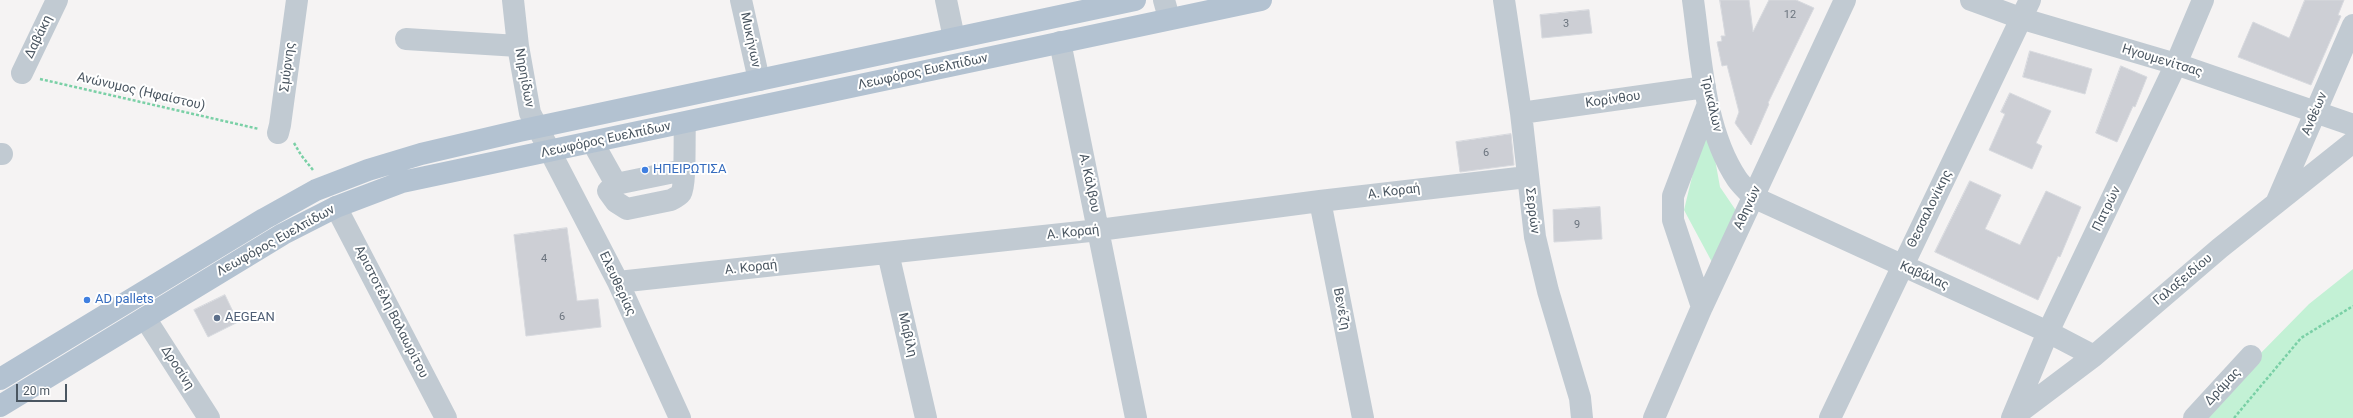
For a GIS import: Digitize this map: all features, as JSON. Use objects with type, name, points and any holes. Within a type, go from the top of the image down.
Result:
[{"type":"main road","name":"Λεωφόρος Ευελπίδων","points":[[0,379],[264,219],[330,184],[368,170],[421,154],[538,127],[1135,0]]},
{"type":"main road","name":"Λεωφόρος Ευελπίδων","points":[[0,406],[271,241],[336,207],[402,182],[551,152],[1060,42],[1167,9],[1260,0]]},
{"type":"street","name":"Δαβάκη","points":[[22,74],[57,0]]},
{"type":"street","name":"Σμύρνης","points":[[278,133],[296,0]]},
{"type":"street","name":"Νηρηίδων","points":[[513,0],[518,46],[527,102],[551,152]]},
{"type":"street","name":"Μυκήνων","points":[[741,0],[759,80]]},
{"type":"street","points":[[946,0],[954,38]]},
{"type":"street","name":"Σερρών","points":[[1504,0],[1521,113],[1527,177],[1536,244],[1581,408]]},
{"type":"street","name":"Τρικάλων","points":[[1693,0],[1707,96],[1723,154],[1737,180],[1753,197]]},
{"type":"street","name":"Αθηνών","points":[[1654,418],[1702,306],[1845,0]]},
{"type":"street","name":"Ηγουμενίτσας","points":[[1971,0],[2026,9],[2176,64],[2353,125]]},
{"type":"street","name":"Πατρών","points":[[2013,418],[2048,332],[2176,64],[2202,0]]},
{"type":"street","name":"Θεσσαλονίκης","points":[[1830,418],[2026,9]]},
{"type":"street","name":"Ανθέων","points":[[2277,202],[2353,25]]},
{"type":"street","points":[[406,39],[518,46]]},
{"type":"street","name":"A. Κάλβου","points":[[1060,42],[1136,418]]},
{"type":"street","points":[[1702,306],[1673,220],[1672,207],[1673,196],[1707,96]]},
{"type":"street","name":"Κορίνθου","points":[[1521,113],[1707,96]]},
{"type":"street","points":[[575,199],[684,170],[685,123]]},
{"type":"street","points":[[592,142],[612,188]]},
{"type":"street","name":"Γαλαξειδίου","points":[[2013,418],[2094,356],[2277,202],[2353,142]]},
{"type":"street","name":"Ελευθερίας","points":[[551,152],[618,282],[680,418]]},
{"type":"street","name":"Α. Κοραή","points":[[618,282],[1099,230],[1320,201],[1527,177]]},
{"type":"street","name":"Καβάλας","points":[[1753,197],[2048,332],[2094,356]]},
{"type":"street","name":"Βενέζη","points":[[1320,201],[1363,418]]},
{"type":"street","name":"Αριστοτέλη Βαλαωρίτου","points":[[336,207],[446,418]]},
{"type":"street","name":"Μαβίλη","points":[[888,253],[926,418]]},
{"type":"street","name":"Δροσίνη","points":[[145,318],[209,418]]},
{"type":"street","name":"Δράμας","points":[[2194,418],[2251,356]]},
{"type":"street","points":[[1581,408],[1595,418]]},
{"type":"path","name":"Ανώνυμος (Ηφαίστου)","points":[[22,74],[57,84],[278,133]]},
{"type":"path","points":[[278,133],[294,143],[312,168],[330,184]]},
{"type":"path","points":[[2234,418],[2242,406],[2301,338],[2353,306]]},
{"type":"green space","points":[[1707,115],[1720,187],[1737,212],[1713,264],[1684,210]]},
{"type":"green space","points":[[2353,269],[2353,418],[2197,418],[2309,304]]},
{"type":"building","points":[[1720,0],[1749,0],[1753,32],[1769,0],[1796,0],[1814,8],[1768,103],[1769,104],[1751,145],[1735,123],[1739,112],[1727,65],[1722,66],[1717,42],[1722,41],[1721,36],[1725,36]]},
{"type":"building","points":[[2305,0],[2344,0],[2338,15],[2341,16],[2311,85],[2238,57],[2253,22],[2289,38]]},
{"type":"building","points":[[1589,10],[1592,33],[1542,38],[1540,15]]},
{"type":"building","points":[[2030,51],[2092,69],[2085,94],[2023,77]]},
{"type":"building","points":[[2121,66],[2147,77],[2135,107],[2133,106],[2117,142],[2096,133]]},
{"type":"building","points":[[2010,93],[2051,111],[2036,143],[2042,146],[2032,169],[1989,150],[2005,114],[2001,112]]},
{"type":"building","points":[[1511,134],[1514,165],[1460,172],[1456,142]]},
{"type":"building","points":[[1970,181],[2001,195],[1985,229],[2020,245],[2046,191],[2081,207],[2060,257],[2058,256],[2038,300],[1935,252]]},
{"type":"building","points":[[1600,207],[1602,239],[1554,242],[1553,210]]},
{"type":"building","points":[[567,228],[577,301],[598,299],[601,327],[526,336],[514,235]]},
{"type":"building","name":"AEGEAN","points":[[225,295],[238,322],[208,337],[194,310]]},
{"type":"place","name":"ΗΠΕΙΡΩΤΙΣΑ","points":[[645,170]]},
{"type":"place","name":"AD pallets","points":[[87,300]]},
{"type":"place","name":"AEGEAN","points":[[217,318]]}]
